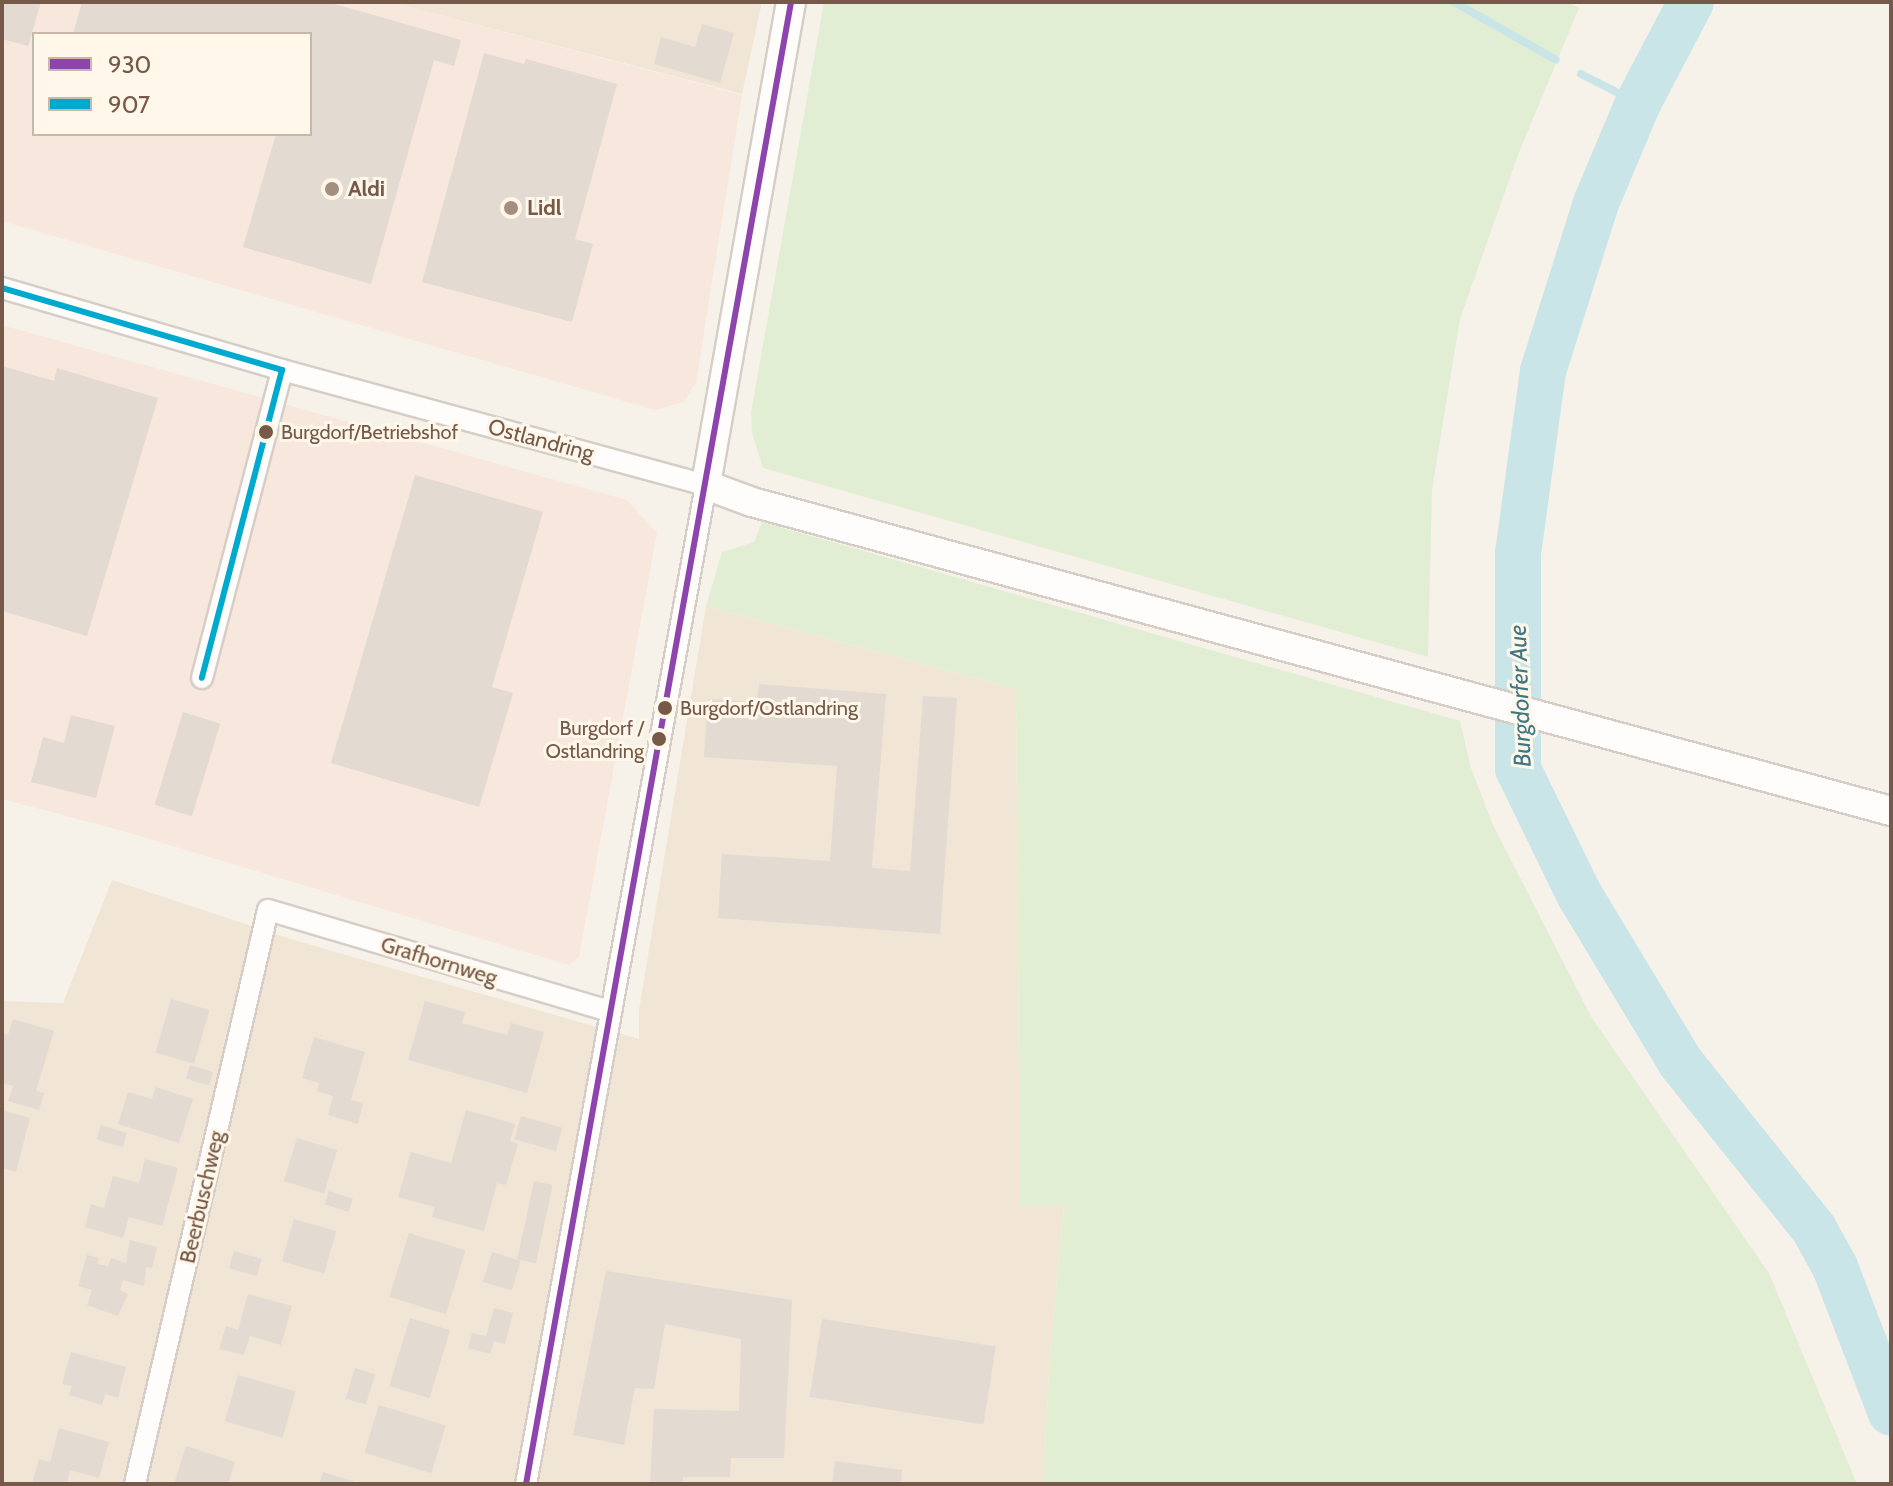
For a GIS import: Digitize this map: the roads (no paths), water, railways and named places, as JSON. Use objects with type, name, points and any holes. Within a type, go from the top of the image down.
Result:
[{"type":"street","points":[[526,1484],[791,2]]},
{"type":"street","name":"Ostlandring","points":[[2,288],[282,370],[706,485]]},
{"type":"street","points":[[202,678],[282,370]]},
{"type":"street","points":[[706,485],[752,502],[1891,811]]},
{"type":"street","name":"Grafhornweg","points":[[268,910],[609,1011]]},
{"type":"street","name":"Beerbuschweg","points":[[135,1484],[268,910]]},
{"type":"waterway","points":[[1454,2],[1556,60]]},
{"type":"waterway","name":"Burgdorfer Aue","points":[[1691,2],[1638,103],[1596,203],[1543,371],[1518,553],[1518,769],[1579,894],[1681,1063],[1814,1229],[1835,1267],[1891,1413]]},
{"type":"waterway","points":[[1581,74],[1638,103]]},
{"type":"place","name":"Aldi","points":[[332,189]]},
{"type":"place","name":"Lidl","points":[[511,208]]},
{"type":"place","name":"Burgdorf/Betriebshof","points":[[266,432]]},
{"type":"place","name":"Burgdorf/Ostlandring","points":[[665,708]]},
{"type":"place","name":"Burgdorf / Ostlandring","points":[[659,739]]}]
